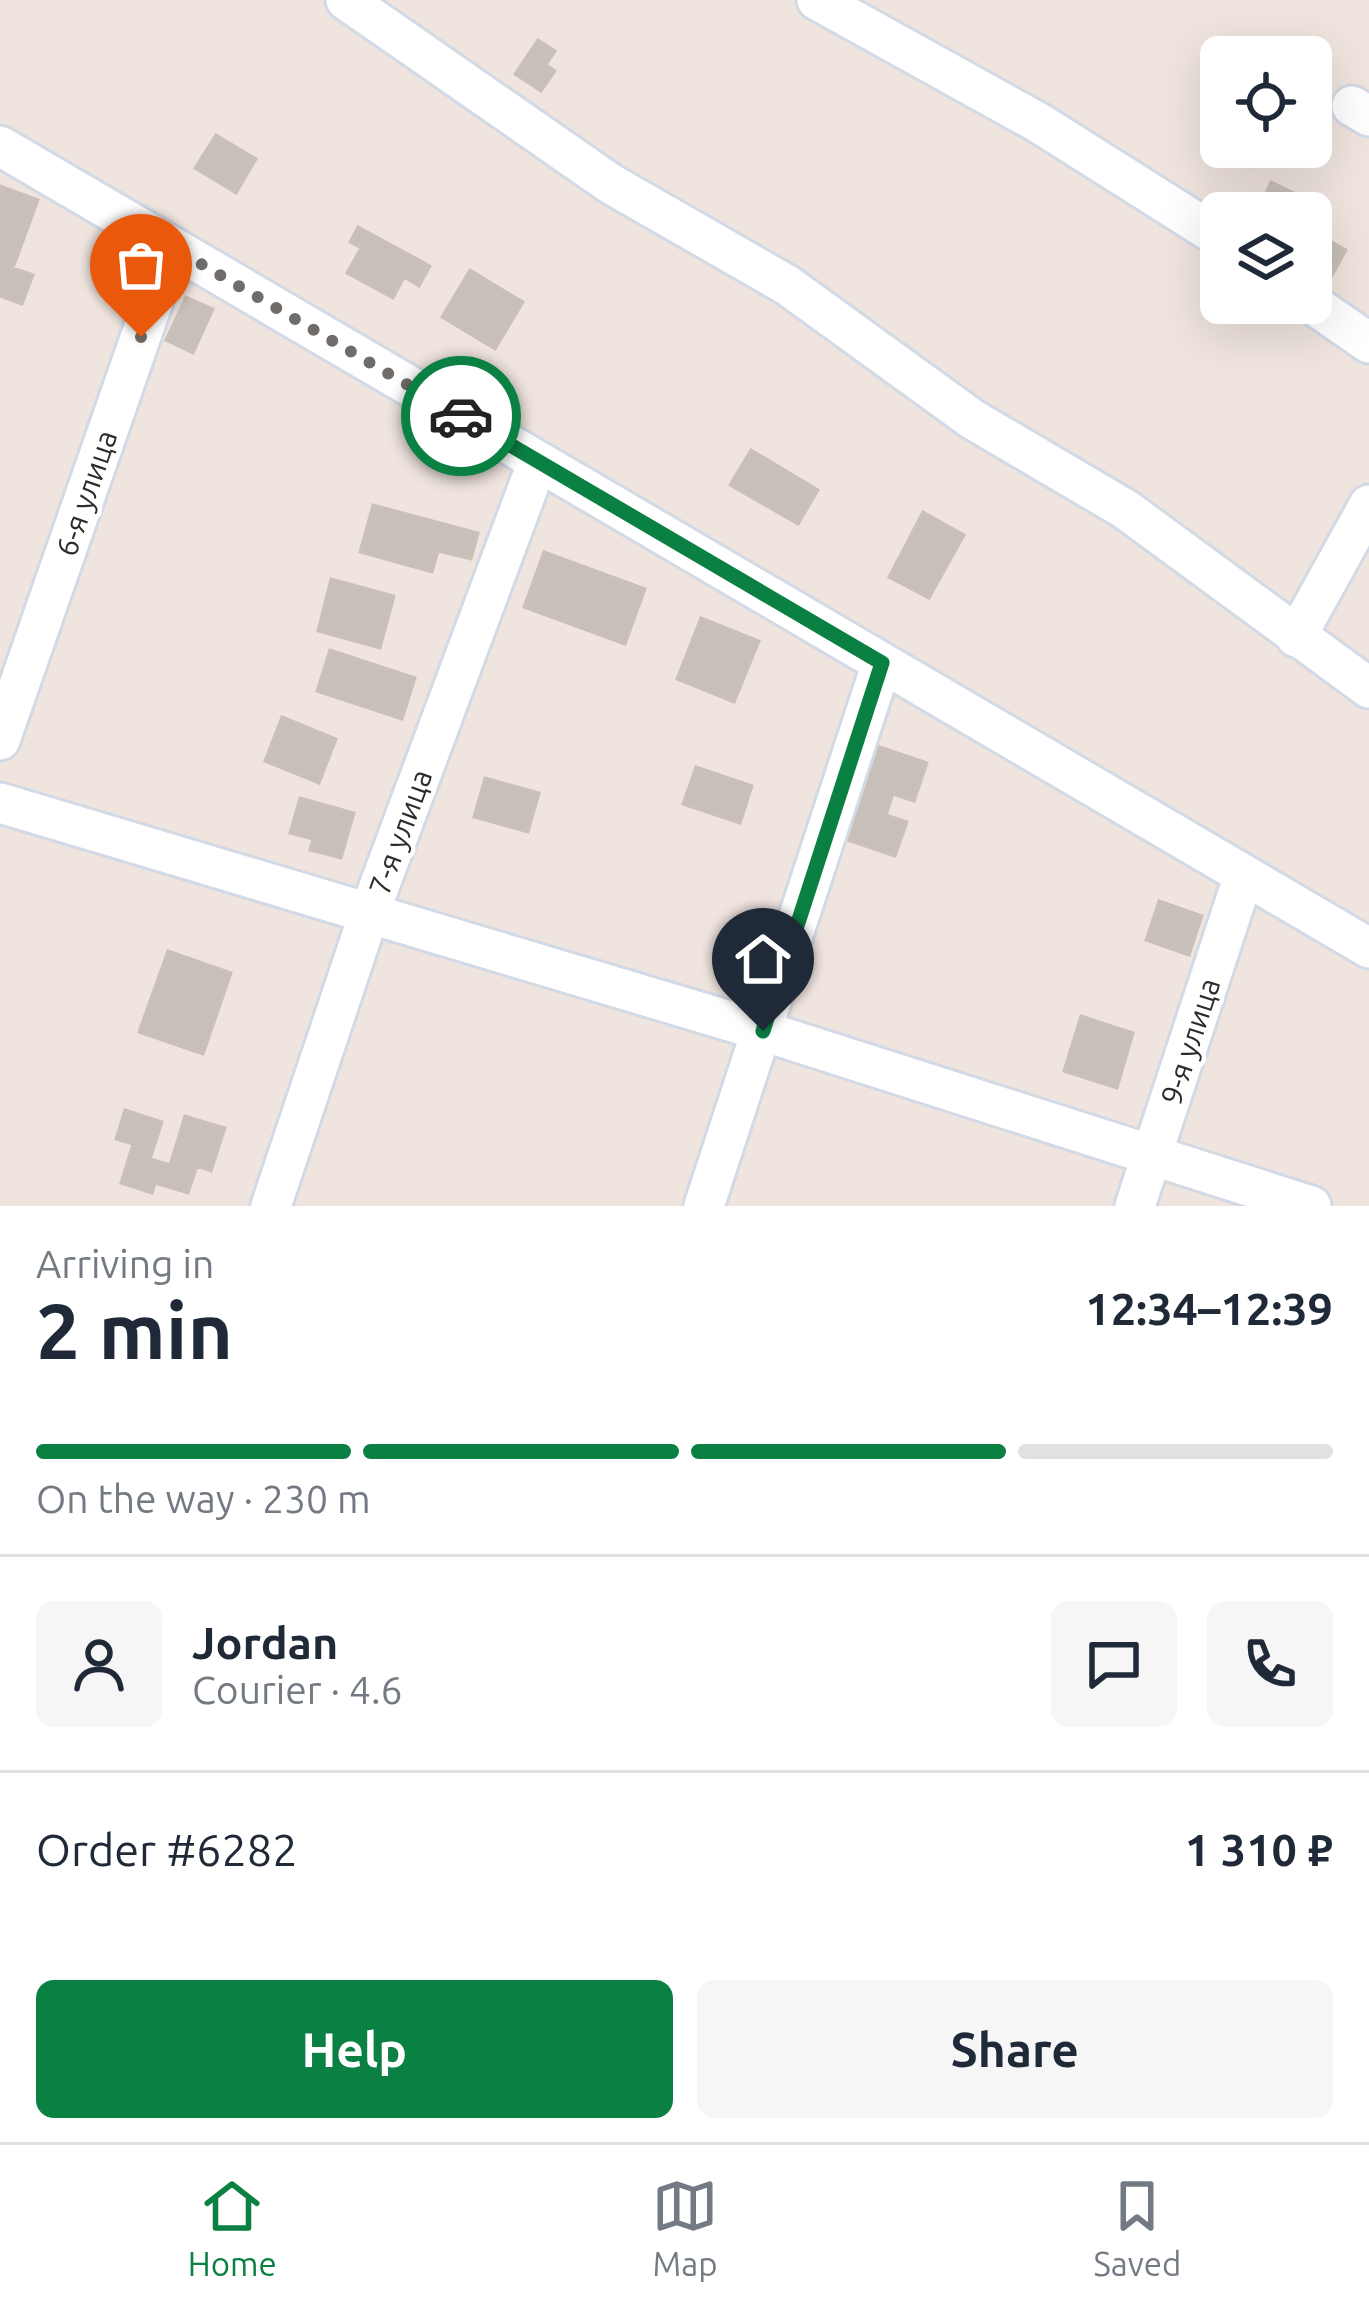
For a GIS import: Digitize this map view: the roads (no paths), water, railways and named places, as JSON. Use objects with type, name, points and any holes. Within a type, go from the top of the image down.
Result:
[{"type":"street","points":[[346,0],[611,184],[787,285],[972,418],[1125,508],[1369,688]]},
{"type":"street","points":[[817,0],[1039,123],[1200,225]]},
{"type":"street","points":[[0,146],[1369,948]]},
{"type":"street","name":"6-я улица","points":[[0,740],[172,247]]},
{"type":"street","points":[[1332,317],[1369,343]]},
{"type":"street","name":"7-я улица","points":[[271,1206],[370,911],[538,461]]},
{"type":"street","points":[[1296,637],[1369,505]]},
{"type":"street","points":[[704,1206],[882,663]]},
{"type":"street","points":[[0,802],[763,1031],[1311,1206]]},
{"type":"street","name":"9-я улица","points":[[1135,1206],[1244,875]]}]
